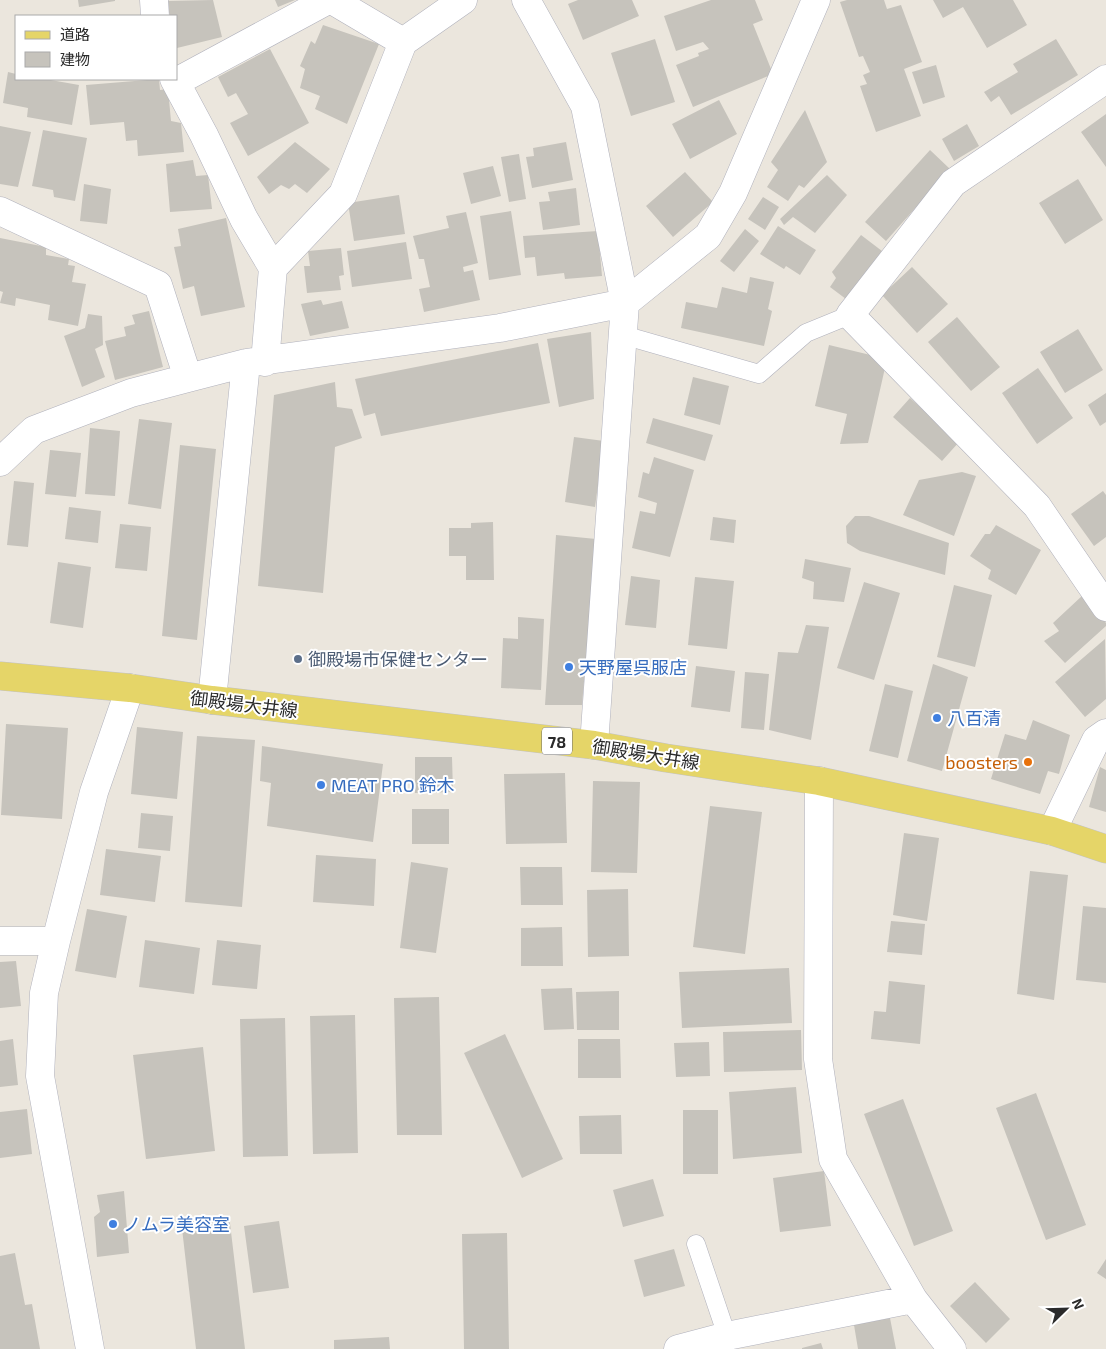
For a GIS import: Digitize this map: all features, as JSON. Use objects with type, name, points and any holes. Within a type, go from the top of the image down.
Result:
[{"type":"main road","name":"御殿場大井線","points":[[0,676],[130,688],[212,700],[594,745],[819,781],[1052,831],[1106,849]]},
{"type":"street","points":[[154,0],[155,15]]},
{"type":"street","points":[[178,78],[330,0],[403,42]]},
{"type":"street","points":[[212,700],[255,363],[273,268],[342,194],[403,42],[463,0]]},
{"type":"street","points":[[526,0],[585,106],[626,303],[594,745]]},
{"type":"street","points":[[0,462],[34,430],[131,392],[255,363],[500,328],[626,303],[708,236],[733,193],[816,0]]},
{"type":"street","points":[[1106,79],[953,183],[850,315],[1037,506],[1106,607]]},
{"type":"street","points":[[175,80],[204,135],[244,219],[273,268]]},
{"type":"street","points":[[0,210],[158,285],[188,378]]},
{"type":"street","points":[[90,1349],[40,1076],[44,993],[94,792],[130,688]]},
{"type":"street","points":[[1052,831],[1096,740],[1106,733]]},
{"type":"street","points":[[819,781],[818,1060],[834,1159],[913,1300],[952,1349]]},
{"type":"street","points":[[0,941],[56,941]]},
{"type":"street","points":[[678,1349],[728,1336],[913,1300]]},
{"type":"lane","points":[[623,335],[759,374],[806,333],[850,315]]},
{"type":"lane","points":[[696,1244],[728,1336]]},
{"type":"building","points":[[78,0],[115,0],[115,1],[79,7]]},
{"type":"building","points":[[213,0],[222,37],[178,48],[178,15],[170,15],[166,1]]},
{"type":"building","points":[[275,0],[295,0],[278,7]]},
{"type":"building","points":[[578,0],[632,0],[639,16],[583,40],[568,4]]},
{"type":"building","points":[[711,0],[755,0],[763,20],[753,24],[773,74],[693,107],[676,65],[699,56],[698,53],[709,49],[703,42],[676,51],[664,16]]},
{"type":"building","points":[[847,0],[884,0],[887,9],[901,5],[922,62],[904,69],[921,116],[876,132],[860,86],[867,84],[863,75],[870,72],[863,56],[859,57],[840,2]]},
{"type":"building","points":[[933,0],[1013,0],[1027,25],[987,48],[963,7],[943,18]]},
{"type":"building","points":[[323,25],[379,44],[347,124],[315,109],[320,96],[300,88],[305,69],[300,66],[311,41],[315,44]]},
{"type":"building","points":[[655,39],[675,102],[631,116],[611,53]]},
{"type":"building","points":[[1056,39],[1078,75],[1011,115],[999,96],[991,102],[984,92],[1018,72],[1013,64]]},
{"type":"building","points":[[270,49],[309,123],[248,156],[230,123],[248,114],[236,93],[228,97],[218,77]]},
{"type":"building","points":[[936,65],[945,97],[923,104],[912,72]]},
{"type":"building","points":[[8,72],[15,74],[15,80],[51,80],[79,85],[72,125],[27,117],[28,108],[3,103]]},
{"type":"building","points":[[159,80],[160,90],[168,89],[171,121],[181,123],[184,152],[138,156],[137,140],[126,141],[124,122],[90,125],[86,85]]},
{"type":"building","points":[[719,100],[737,134],[690,159],[672,124]]},
{"type":"building","points":[[805,110],[827,162],[804,188],[799,185],[788,201],[767,187],[778,170],[771,162]]},
{"type":"building","points":[[1106,114],[1106,167],[1081,132]]},
{"type":"building","points":[[967,124],[979,146],[954,161],[942,139]]},
{"type":"building","points":[[0,126],[31,132],[18,187],[0,184]]},
{"type":"building","points":[[43,130],[87,138],[75,201],[54,197],[53,190],[32,186]]},
{"type":"building","points":[[295,142],[330,169],[307,193],[295,184],[289,189],[281,185],[269,194],[257,177]]},
{"type":"building","points":[[566,142],[573,180],[532,188],[526,157],[534,156],[533,148]]},
{"type":"building","points":[[930,150],[950,169],[886,241],[865,222]]},
{"type":"building","points":[[519,154],[526,199],[509,202],[501,157]]},
{"type":"building","points":[[193,160],[196,176],[208,175],[212,209],[170,212],[166,164]]},
{"type":"building","points":[[493,166],[501,196],[471,204],[463,173]]},
{"type":"building","points":[[685,172],[713,202],[673,237],[646,206]]},
{"type":"building","points":[[827,175],[847,195],[815,233],[793,217],[784,225],[780,219]]},
{"type":"building","points":[[1078,179],[1103,220],[1065,244],[1039,203]]},
{"type":"building","points":[[84,184],[111,189],[107,224],[80,221]]},
{"type":"building","points":[[576,188],[580,225],[543,230],[539,202],[550,201],[548,192]]},
{"type":"building","points":[[399,195],[405,234],[354,241],[348,203]]},
{"type":"building","points":[[763,197],[779,207],[765,230],[748,219]]},
{"type":"building","points":[[511,211],[521,275],[489,280],[480,216]]},
{"type":"building","points":[[466,212],[478,263],[463,267],[464,272],[473,270],[480,300],[424,312],[419,289],[430,287],[424,259],[419,259],[413,236],[449,228],[446,216]]},
{"type":"building","points":[[226,218],[245,307],[201,316],[194,286],[183,289],[174,247],[181,246],[178,229]]},
{"type":"building","points":[[778,226],[816,250],[800,275],[786,266],[784,269],[760,254]]},
{"type":"building","points":[[745,229],[759,241],[734,272],[720,261]]},
{"type":"building","points":[[598,231],[602,276],[565,279],[564,273],[537,276],[535,257],[525,258],[523,236]]},
{"type":"building","points":[[861,235],[882,251],[846,299],[830,287],[836,278],[832,272]]},
{"type":"building","points":[[0,238],[46,247],[46,255],[69,259],[68,265],[75,266],[72,282],[86,284],[78,326],[48,320],[50,305],[16,298],[15,306],[0,303],[3,292],[0,291]]},
{"type":"building","points":[[406,242],[412,279],[352,287],[347,251]]},
{"type":"building","points":[[341,248],[344,275],[339,276],[341,290],[307,293],[304,266],[310,266],[308,251]]},
{"type":"building","points":[[912,267],[948,304],[917,333],[882,295]]},
{"type":"building","points":[[750,277],[774,282],[768,309],[772,311],[764,346],[681,328],[686,302],[717,308],[722,287],[747,293]]},
{"type":"building","points":[[321,300],[323,305],[342,301],[349,328],[310,336],[301,304]]},
{"type":"building","points":[[149,311],[163,367],[115,380],[105,341],[126,336],[124,327],[135,324],[132,315]]},
{"type":"building","points":[[88,314],[102,316],[103,345],[95,349],[105,377],[82,387],[64,336],[85,328]]},
{"type":"building","points":[[957,317],[1000,367],[971,391],[928,342]]},
{"type":"building","points":[[1078,329],[1103,370],[1065,393],[1040,352]]},
{"type":"building","points":[[591,332],[594,399],[559,407],[547,339]]},
{"type":"building","points":[[538,343],[550,403],[381,436],[375,413],[364,416],[355,379]]},
{"type":"building","points":[[829,345],[887,359],[868,443],[840,444],[847,414],[815,406]]},
{"type":"building","points":[[1038,368],[1073,418],[1037,444],[1002,393]]},
{"type":"building","points":[[693,377],[729,386],[720,425],[684,415]]},
{"type":"building","points":[[335,382],[337,407],[352,409],[362,438],[335,447],[323,593],[258,586],[274,395]]},
{"type":"building","points":[[1106,393],[1106,422],[1100,426],[1088,405]]},
{"type":"building","points":[[910,398],[959,442],[942,461],[893,417]]},
{"type":"building","points":[[653,418],[713,435],[705,461],[646,443]]},
{"type":"building","points":[[139,419],[172,423],[161,509],[128,504]]},
{"type":"building","points":[[90,428],[120,431],[115,496],[85,494]]},
{"type":"building","points":[[574,437],[604,441],[595,507],[565,502]]},
{"type":"building","points":[[180,445],[216,449],[197,640],[162,636]]},
{"type":"building","points":[[50,450],[81,453],[76,497],[45,494]]},
{"type":"building","points":[[654,457],[694,470],[670,557],[632,548],[640,511],[655,514],[657,503],[638,497],[643,472],[649,474]]},
{"type":"building","points":[[962,472],[976,476],[954,536],[903,515],[919,480]]},
{"type":"building","points":[[14,481],[34,483],[28,547],[7,545]]},
{"type":"building","points":[[1103,491],[1106,495],[1106,537],[1094,546],[1071,514]]},
{"type":"building","points":[[69,507],[101,511],[98,543],[65,539]]},
{"type":"building","points":[[855,516],[869,516],[949,543],[945,575],[860,551],[847,543],[846,526]]},
{"type":"building","points":[[713,517],[736,520],[734,543],[710,540]]},
{"type":"building","points":[[493,522],[494,580],[466,580],[466,556],[449,556],[449,528],[471,528],[471,523]]},
{"type":"building","points":[[120,524],[151,527],[147,571],[115,568]]},
{"type":"building","points":[[996,525],[1041,550],[1016,595],[988,579],[991,570],[970,556],[985,534],[990,534]]},
{"type":"building","points":[[556,535],[596,539],[582,705],[545,705]]},
{"type":"building","points":[[805,559],[851,568],[844,602],[813,599],[814,582],[802,578]]},
{"type":"building","points":[[58,562],[91,567],[83,628],[50,623]]},
{"type":"building","points":[[631,576],[660,580],[656,628],[625,625]]},
{"type":"building","points":[[695,577],[734,581],[727,649],[688,645]]},
{"type":"building","points":[[864,582],[900,593],[874,680],[837,668]]},
{"type":"building","points":[[954,585],[992,595],[975,667],[937,657]]},
{"type":"building","points":[[1083,595],[1106,623],[1106,626],[1065,663],[1044,641],[1059,631],[1053,623]]},
{"type":"building","points":[[518,617],[544,619],[541,690],[501,688],[503,638],[518,639]]},
{"type":"building","points":[[806,625],[829,627],[811,740],[769,730],[778,652],[798,653]]},
{"type":"building","points":[[1105,639],[1106,699],[1085,717],[1055,682]]},
{"type":"building","points":[[933,664],[968,677],[942,771],[907,761]]},
{"type":"building","points":[[696,666],[735,671],[730,712],[691,707]]},
{"type":"building","points":[[745,672],[769,674],[764,730],[741,728]]},
{"type":"building","points":[[885,684],[913,691],[898,758],[869,751]]},
{"type":"building","points":[[1033,720],[1070,735],[1059,774],[1048,771],[1040,794],[991,779],[1005,734],[1026,740]]},
{"type":"building","points":[[6,724],[68,728],[62,819],[1,815]]},
{"type":"building","points":[[137,727],[183,732],[177,799],[131,794]]},
{"type":"building","points":[[197,736],[255,740],[242,907],[185,902]]},
{"type":"building","points":[[262,746],[383,764],[373,842],[267,826],[271,783],[260,781]]},
{"type":"building","points":[[415,757],[452,757],[453,792],[415,793]]},
{"type":"building","points":[[1100,767],[1106,770],[1106,812],[1089,807]]},
{"type":"building","points":[[565,773],[567,843],[506,844],[504,774]]},
{"type":"building","points":[[593,781],[640,782],[637,873],[591,872]]},
{"type":"building","points":[[710,806],[762,812],[745,954],[693,947]]},
{"type":"building","points":[[412,809],[449,809],[449,844],[412,844]]},
{"type":"building","points":[[141,813],[173,816],[170,851],[138,848]]},
{"type":"building","points":[[904,833],[939,838],[927,921],[893,915]]},
{"type":"building","points":[[106,849],[161,856],[155,902],[100,895]]},
{"type":"building","points":[[316,855],[376,859],[374,906],[313,902]]},
{"type":"building","points":[[411,862],[448,868],[436,953],[400,948]]},
{"type":"building","points":[[520,867],[562,867],[563,905],[521,905]]},
{"type":"building","points":[[1030,871],[1068,875],[1054,1000],[1017,994]]},
{"type":"building","points":[[628,889],[629,956],[588,957],[587,890]]},
{"type":"building","points":[[1083,906],[1106,908],[1106,983],[1076,980]]},
{"type":"building","points":[[87,909],[127,916],[116,978],[75,971]]},
{"type":"building","points":[[891,921],[925,924],[922,955],[887,952]]},
{"type":"building","points":[[562,927],[563,966],[521,966],[521,928]]},
{"type":"building","points":[[145,940],[200,948],[194,994],[139,987]]},
{"type":"building","points":[[217,940],[261,945],[257,989],[212,985]]},
{"type":"building","points":[[16,961],[21,1006],[0,1008],[0,962]]},
{"type":"building","points":[[789,968],[792,1023],[682,1028],[679,972]]},
{"type":"building","points":[[889,981],[925,985],[920,1044],[871,1039],[874,1011],[886,1012]]},
{"type":"building","points":[[572,988],[574,1029],[544,1030],[541,989]]},
{"type":"building","points":[[619,991],[619,1030],[577,1030],[576,992]]},
{"type":"building","points":[[439,997],[442,1135],[397,1135],[394,998]]},
{"type":"building","points":[[355,1015],[358,1153],[313,1154],[310,1016]]},
{"type":"building","points":[[285,1018],[288,1156],[243,1157],[240,1019]]},
{"type":"building","points":[[801,1030],[802,1070],[724,1072],[723,1032]]},
{"type":"building","points":[[505,1034],[563,1159],[522,1178],[464,1053]]},
{"type":"building","points":[[13,1039],[18,1085],[0,1087],[0,1041]]},
{"type":"building","points":[[578,1039],[620,1039],[621,1078],[578,1078]]},
{"type":"building","points":[[709,1042],[710,1076],[676,1077],[674,1043]]},
{"type":"building","points":[[203,1047],[215,1151],[146,1159],[133,1055]]},
{"type":"building","points":[[796,1087],[802,1153],[733,1159],[729,1092]]},
{"type":"building","points":[[1036,1093],[1086,1225],[1046,1240],[996,1108]]},
{"type":"building","points":[[903,1099],[953,1231],[914,1246],[864,1114]]},
{"type":"building","points":[[27,1109],[32,1154],[0,1158],[0,1112]]},
{"type":"building","points":[[683,1110],[718,1110],[718,1174],[683,1174]]},
{"type":"building","points":[[621,1115],[622,1154],[580,1154],[579,1116]]},
{"type":"building","points":[[824,1171],[831,1226],[780,1232],[773,1178]]},
{"type":"building","points":[[653,1179],[664,1216],[623,1227],[613,1190]]},
{"type":"building","points":[[124,1191],[129,1253],[97,1257],[94,1217],[100,1212],[97,1195]]},
{"type":"building","points":[[229,1215],[245,1349],[196,1349],[181,1220]]},
{"type":"building","points":[[279,1221],[289,1288],[253,1293],[244,1226]]},
{"type":"building","points":[[507,1233],[509,1349],[464,1349],[462,1234]]},
{"type":"building","points":[[674,1249],[685,1286],[644,1297],[634,1260]]},
{"type":"building","points":[[15,1253],[25,1305],[32,1304],[40,1349],[0,1349],[0,1256]]},
{"type":"building","points":[[1106,1259],[1106,1279],[1097,1273]]},
{"type":"building","points":[[975,1282],[1010,1319],[986,1343],[950,1306]]},
{"type":"building","points":[[890,1318],[896,1349],[858,1349],[854,1325]]},
{"type":"building","points":[[389,1337],[390,1349],[334,1349],[334,1340]]},
{"type":"building","points":[[821,1343],[823,1349],[802,1349],[802,1348]]},
{"type":"place","name":"御殿場市保健センター","points":[[298,659]]},
{"type":"place","name":"天野屋呉服店","points":[[569,667]]},
{"type":"place","name":"八百清","points":[[937,718]]},
{"type":"place","name":"boosters","points":[[1028,762]]},
{"type":"place","name":"MEAT PRO 鈴木","points":[[321,785]]},
{"type":"place","name":"ノムラ美容室","points":[[113,1224]]}]
